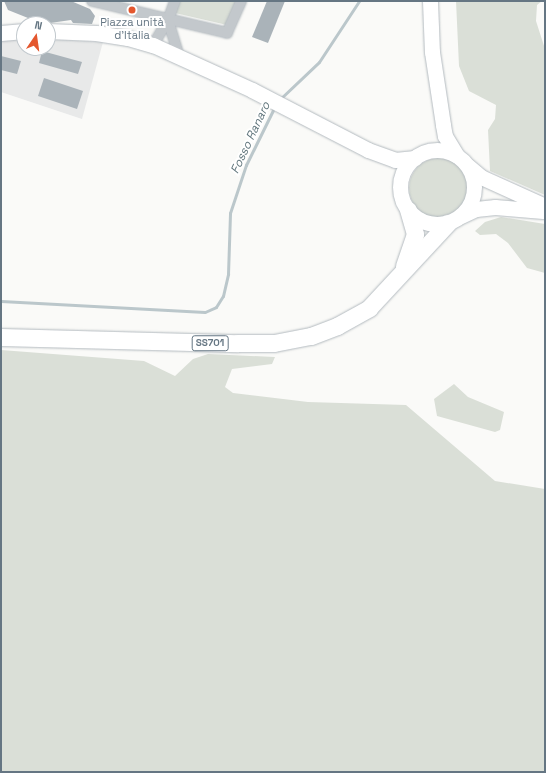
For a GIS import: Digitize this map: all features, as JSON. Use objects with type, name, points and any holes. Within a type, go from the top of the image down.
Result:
[{"type":"highway","name":"SS701","points":[[398,276],[406,263],[415,234],[408,210]]},
{"type":"highway","name":"SS701","points":[[1,337],[274,343],[311,336],[337,326],[369,308],[398,276],[454,220]]},
{"type":"main road","points":[[430,1],[432,52],[445,136],[472,175],[473,198],[454,220]]},
{"type":"main road","points":[[56,31],[96,33],[128,38],[153,45],[179,55],[252,90],[368,150],[395,160],[448,152],[462,160],[481,177],[545,206]]},
{"type":"main road","points":[[1,33],[16,32]]},
{"type":"main road","points":[[400,186],[407,166],[421,155],[437,136],[441,111]]},
{"type":"main road","points":[[368,150],[391,168],[400,186],[402,199],[408,210],[426,223],[454,220],[476,209],[495,207],[545,211]]},
{"type":"street","points":[[92,1],[227,34],[240,1]]},
{"type":"street","points":[[153,45],[168,20],[175,1]]},
{"type":"street","points":[[168,20],[179,55]]},
{"type":"shaded area","name":"Piazza unità d'Italia","points":[[180,1],[236,1],[227,25],[175,13]]},
{"type":"shaded area","points":[[456,1],[542,1],[537,5],[536,21],[545,49],[545,195],[490,171],[488,130],[495,119],[496,105],[469,91],[459,66]]},
{"type":"shaded area","points":[[56,39],[103,42],[82,119],[1,92],[1,41],[16,40],[16,56],[56,56]]},
{"type":"shaded area","points":[[433,158],[445,158],[456,163],[464,171],[469,182],[467,200],[456,213],[445,218],[433,218],[422,213],[414,205],[409,194],[409,182],[414,171],[422,163]]},
{"type":"shaded area","points":[[501,217],[545,224],[545,273],[527,268],[508,243],[496,234],[480,235],[475,231],[485,222]]},
{"type":"shaded area","points":[[1,350],[144,361],[175,376],[193,359],[208,354],[275,357],[272,364],[232,369],[225,387],[233,393],[308,402],[406,405],[495,481],[545,489],[545,772],[1,772]]},
{"type":"shaded area","points":[[454,384],[468,397],[504,412],[500,430],[495,432],[437,416],[434,399]]},
{"type":"building","points":[[4,1],[71,1],[90,9],[95,16],[92,24],[73,23],[71,20],[56,22],[56,16],[23,16],[8,10]]},
{"type":"building","points":[[267,1],[285,1],[268,43],[252,37]]},
{"type":"building","points":[[56,55],[82,62],[78,74],[39,63],[41,56]]},
{"type":"building","points":[[1,56],[21,61],[17,74],[1,70]]},
{"type":"building","points":[[44,78],[83,91],[77,109],[38,96]]},
{"type":"waterway","name":"Fosso Ranaro","points":[[279,100],[319,62],[359,1]]},
{"type":"waterway","name":"Fosso Ranaro","points":[[1,301],[205,312],[216,307],[223,296],[228,274],[230,213],[246,165],[275,106]]},
{"type":"place","name":"Piazza unità d'Italia","points":[[132,10]]}]
